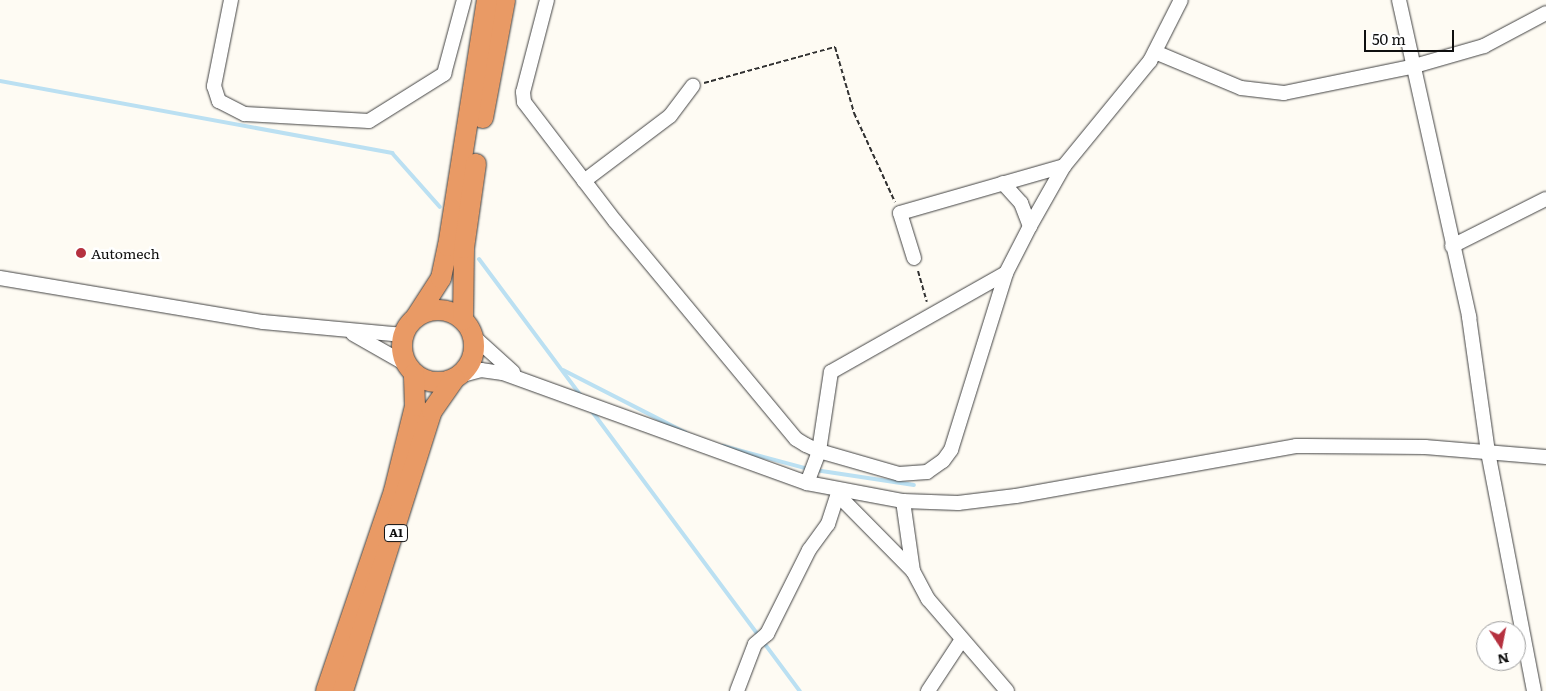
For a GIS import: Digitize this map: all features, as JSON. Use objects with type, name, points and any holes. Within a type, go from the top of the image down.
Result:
[{"type":"highway","points":[[403,335],[441,278],[448,246],[487,0]]},
{"type":"highway","name":"A1","points":[[343,691],[432,411],[456,377],[472,359],[468,328],[464,248],[505,0]]},
{"type":"highway","points":[[416,317],[440,310],[468,328]]},
{"type":"highway","name":"A1","points":[[326,691],[394,491],[415,406],[403,335]]},
{"type":"highway","points":[[410,369],[434,382],[456,377]]},
{"type":"street","points":[[231,0],[214,86],[218,101],[245,114],[369,120],[444,74],[464,0]]},
{"type":"street","points":[[547,0],[523,98],[584,181],[796,439],[820,451],[899,474],[927,472],[943,461],[951,450],[1006,273],[1030,226],[1064,166],[1155,52],[1181,0]]},
{"type":"street","points":[[1399,0],[1411,67],[1468,317],[1488,452],[1534,691]]},
{"type":"street","points":[[1155,52],[1260,93],[1323,87],[1411,67],[1484,46],[1546,13]]},
{"type":"street","points":[[584,181],[670,116],[693,86]]},
{"type":"street","points":[[914,258],[900,213],[1064,166]]},
{"type":"street","points":[[1004,183],[1021,203],[1030,226]]},
{"type":"street","points":[[1452,246],[1546,199]]},
{"type":"street","points":[[807,483],[820,451],[831,372],[932,317],[1006,273]]},
{"type":"street","points":[[0,278],[348,332],[403,335]]},
{"type":"street","points":[[468,328],[495,360],[528,381]]},
{"type":"street","points":[[348,332],[378,345],[410,369]]},
{"type":"street","points":[[456,377],[481,370],[528,381],[839,494],[904,501],[958,503],[1016,496],[1296,446],[1348,443],[1546,457]]},
{"type":"street","points":[[839,494],[913,571],[961,641],[1007,691]]},
{"type":"street","points":[[737,691],[755,644],[768,634],[839,494]]},
{"type":"street","points":[[904,501],[913,571]]},
{"type":"street","points":[[928,691],[961,641]]},
{"type":"path","points":[[693,86],[835,47],[854,113],[900,213]]},
{"type":"path","points":[[914,258],[932,317]]},
{"type":"waterway","points":[[0,81],[392,153],[440,207]]},
{"type":"waterway","points":[[479,259],[581,396]]},
{"type":"waterway","points":[[563,370],[686,433]]},
{"type":"waterway","points":[[591,410],[800,691]]},
{"type":"waterway","points":[[723,446],[808,469]]},
{"type":"waterway","points":[[815,470],[914,485]]},
{"type":"place","name":"Automech","points":[[81,253]]}]
